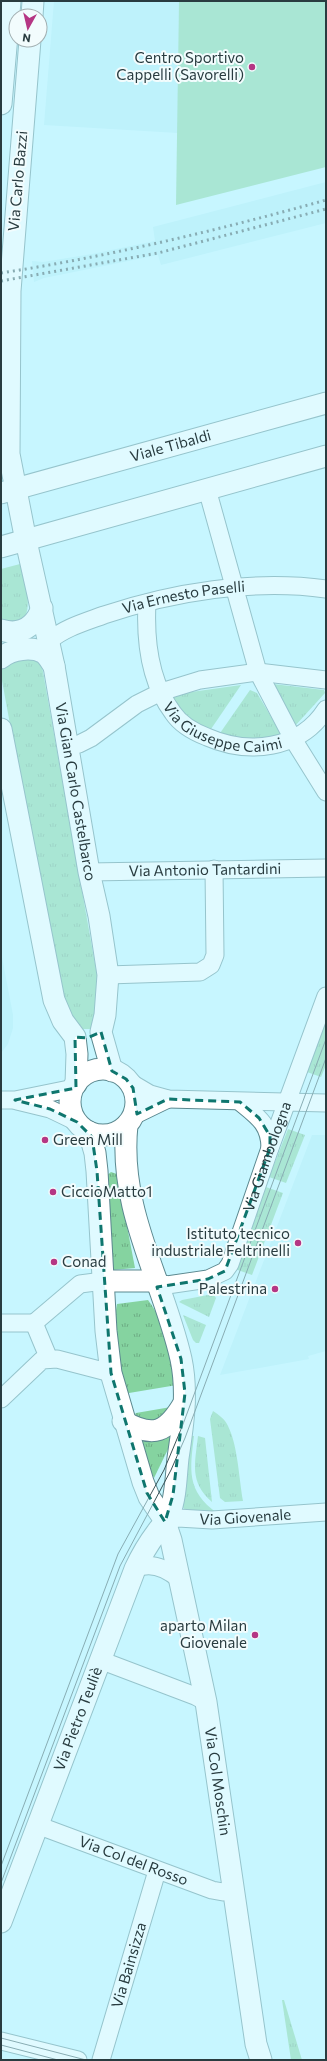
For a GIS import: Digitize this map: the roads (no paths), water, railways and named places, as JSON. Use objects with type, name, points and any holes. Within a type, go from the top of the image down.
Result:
[{"type":"main road","points":[[1,104],[10,1]]},
{"type":"main road","name":"Via Carlo Bazzi","points":[[21,513],[8,491],[9,454],[5,421],[13,250],[29,48]]},
{"type":"main road","name":"Viale Tibaldi","points":[[8,491],[326,403]]},
{"type":"main road","points":[[1,547],[326,456]]},
{"type":"main road","name":"Via Gian Carlo Castelbarco","points":[[21,513],[49,640],[89,872],[99,916],[108,975],[105,1015],[101,1032],[120,1076]]},
{"type":"main road","points":[[1,630],[10,633],[21,631],[34,623],[42,608]]},
{"type":"main road","points":[[1,658],[19,650],[32,650],[45,654],[54,666]]},
{"type":"main road","points":[[1,729],[54,1000],[63,1021],[75,1037],[77,1054],[75,1086],[71,1106],[95,1153],[111,1373],[123,1421],[147,1493],[165,1522],[170,1514],[173,1495],[184,1402],[184,1380],[180,1358],[166,1310],[155,1281],[136,1216],[127,1174],[125,1149],[130,1120],[136,1104],[136,1096],[120,1076],[92,1072],[75,1086]]},
{"type":"main road","points":[[75,1037],[88,1038],[101,1032]]},
{"type":"main road","points":[[83,1127],[100,1135],[108,1135],[116,1132],[130,1120]]},
{"type":"main road","points":[[104,1281],[155,1281]]},
{"type":"main road","points":[[123,1421],[135,1428],[145,1431],[156,1431],[165,1428],[173,1421],[184,1402]]},
{"type":"main road","name":"Via Pietro Teuliè","points":[[1,1922],[136,1569],[146,1548],[165,1522]]},
{"type":"main road","name":"Via Col Moschin","points":[[165,1522],[206,1702],[255,2055]]},
{"type":"street","points":[[207,489],[233,588],[258,672]]},
{"type":"street","name":"Via Ernesto Paselli","points":[[49,640],[58,633],[83,622],[147,602],[233,588],[290,586],[326,589]]},
{"type":"street","points":[[147,602],[146,621],[149,656],[154,675],[161,692]]},
{"type":"street","name":"Via Giuseppe Caimi","points":[[258,672],[293,739]]},
{"type":"street","name":"Via Giuseppe Caimi","points":[[68,746],[79,744],[91,738],[137,704],[161,692],[200,680],[258,672],[326,680]]},
{"type":"street","name":"Via Giuseppe Caimi","points":[[161,692],[173,713],[186,726],[224,745],[256,748],[275,745],[293,739],[312,725],[326,709]]},
{"type":"street","points":[[293,739],[326,792]]},
{"type":"street","name":"Via Antonio Tantardini","points":[[89,872],[324,867]]},
{"type":"street","points":[[108,975],[200,972],[210,967],[215,955],[214,869]]},
{"type":"street","name":"Via Giambologna","points":[[155,1281],[167,1285],[208,1279],[225,1271],[230,1264],[270,1148],[326,996]]},
{"type":"street","points":[[120,1076],[150,1094],[168,1099],[326,1103]]},
{"type":"street","points":[[8,1100],[75,1086]]},
{"type":"street","points":[[130,1120],[168,1099]]},
{"type":"street","points":[[8,1100],[50,1109],[83,1127]]},
{"type":"street","points":[[240,1102],[265,1125],[270,1136],[270,1148]]},
{"type":"street","points":[[1,1323],[34,1323],[80,1284],[104,1281]]},
{"type":"street","points":[[34,1323],[49,1359]]},
{"type":"street","points":[[1,1399],[15,1384],[42,1360],[57,1359],[111,1373]]},
{"type":"street","name":"Via Giovenale","points":[[165,1522],[178,1518],[212,1520],[326,1512]]},
{"type":"street","points":[[136,1569],[145,1566],[157,1567],[179,1579]]},
{"type":"street","points":[[100,1660],[195,1696],[206,1702]]},
{"type":"street","name":"Via Col del Rosso","points":[[37,1825],[157,1871],[218,1892],[232,1888]]},
{"type":"street","name":"Via Bainsizza","points":[[101,2060],[157,1871]]},
{"type":"street","points":[[1,2041],[68,2059]]},
{"type":"tram line","points":[[1,1866],[118,1554],[164,1470],[182,1427],[326,1039]]},
{"type":"tram line","points":[[1,1883],[120,1566],[171,1470],[185,1438],[326,1058]]},
{"type":"tram line","points":[[1,2038],[86,2060]]},
{"type":"tram line","points":[[1,2045],[58,2060]]},
{"type":"railway","points":[[1,273],[83,259],[165,241],[246,222],[326,200]]},
{"type":"railway","points":[[1,281],[158,253],[326,209]]},
{"type":"place","name":"Centro Sportivo Cappelli (Savorelli)","points":[[252,67]]},
{"type":"place","name":"Green Mill","points":[[45,1140]]},
{"type":"place","name":"CiccioMatto1","points":[[53,1192]]},
{"type":"place","name":"Istituto tecnico industriale Feltrinelli","points":[[298,1243]]},
{"type":"place","name":"Conad","points":[[54,1262]]},
{"type":"place","name":"Palestrina","points":[[275,1289]]},
{"type":"place","name":"aparto Milan Giovenale","points":[[255,1635]]}]
